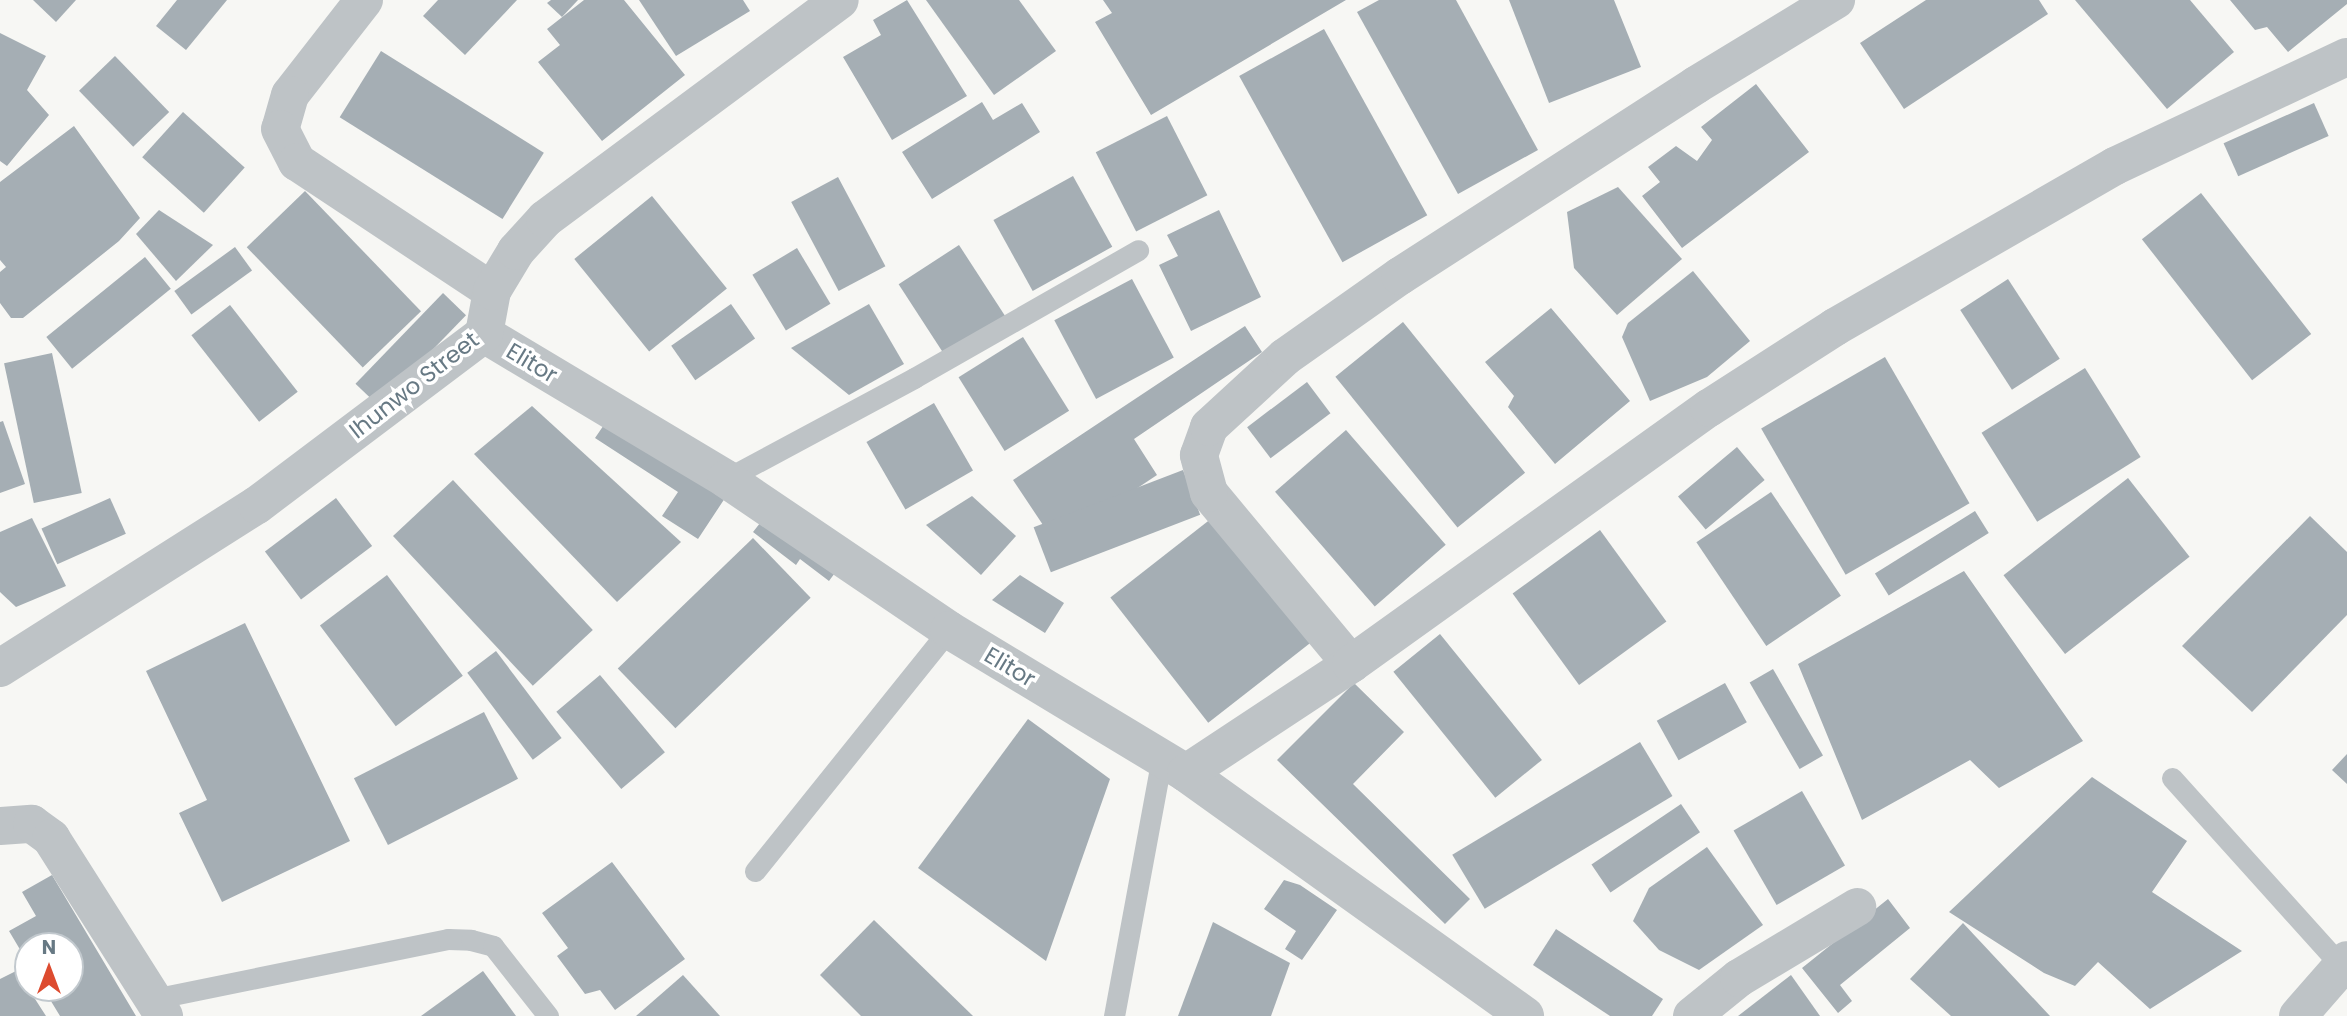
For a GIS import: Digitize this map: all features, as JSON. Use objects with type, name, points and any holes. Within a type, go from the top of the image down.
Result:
[{"type":"street","points":[[363,0],[290,95],[280,129],[297,162],[492,291]]},
{"type":"street","name":"Ihunwo Street","points":[[0,668],[257,505],[484,334],[492,291],[516,251],[545,219],[840,0]]},
{"type":"street","points":[[1351,664],[1209,494],[1199,455],[1209,427],[1286,358],[1400,276],[1696,85],[1836,0]]},
{"type":"street","points":[[1174,766],[1351,664],[1709,408],[1835,327],[2115,166],[2347,57]]},
{"type":"street","name":"Elitor","points":[[484,334],[726,479],[948,630],[1174,766],[1525,1016]]},
{"type":"street","points":[[0,826],[32,824],[51,838],[159,1007]]},
{"type":"street","points":[[1692,1016],[1739,978],[1857,906]]},
{"type":"street","points":[[2298,1016],[2344,963]]},
{"type":"lane","points":[[726,479],[914,378],[1138,250]]},
{"type":"lane","points":[[755,871],[948,630]]},
{"type":"lane","points":[[1114,1016],[1174,766]]},
{"type":"lane","points":[[2172,778],[2344,963]]},
{"type":"lane","points":[[159,1007],[449,939],[471,940],[493,946],[548,1016]]},
{"type":"building","points":[[33,0],[76,0],[56,22]]},
{"type":"building","points":[[177,0],[227,0],[186,50],[156,26]]},
{"type":"building","points":[[438,0],[517,0],[465,55],[423,16]]},
{"type":"building","points":[[551,0],[578,0],[562,17],[547,3]]},
{"type":"building","points":[[584,0],[624,0],[685,75],[602,141],[538,62],[560,45],[547,29]]},
{"type":"building","points":[[639,0],[743,0],[750,11],[676,56]]},
{"type":"building","points":[[907,0],[967,96],[892,140],[843,57],[881,35],[873,20]]},
{"type":"building","points":[[926,0],[1019,0],[1056,51],[994,95]]},
{"type":"building","points":[[1103,0],[1346,0],[1151,115],[1095,22],[1112,13]]},
{"type":"building","points":[[1379,0],[1456,0],[1538,150],[1458,194],[1357,12]]},
{"type":"building","points":[[1509,0],[1614,0],[1641,67],[1549,103]]},
{"type":"building","points":[[1926,0],[2039,0],[2048,14],[1904,109],[1860,43]]},
{"type":"building","points":[[2075,0],[2190,0],[2234,52],[2167,109]]},
{"type":"building","points":[[2230,0],[2347,0],[2347,4],[2288,52],[2267,27],[2255,30]]},
{"type":"building","points":[[1324,29],[1427,215],[1342,262],[1239,76]]},
{"type":"building","points":[[0,33],[46,56],[27,90],[49,115],[7,166],[0,161]]},
{"type":"building","points":[[381,51],[544,153],[502,219],[340,117]]},
{"type":"building","points":[[115,56],[169,112],[133,147],[79,91]]},
{"type":"building","points":[[1756,84],[1809,152],[1682,248],[1642,196],[1660,182],[1648,167],[1676,146],[1697,161],[1712,140],[1701,127]]},
{"type":"building","points":[[982,102],[993,120],[1022,103],[1040,132],[932,199],[902,152]]},
{"type":"building","points":[[2314,103],[2329,136],[2238,176],[2224,143]]},
{"type":"building","points":[[183,112],[245,168],[204,213],[142,157]]},
{"type":"building","points":[[1167,116],[1207,195],[1136,232],[1096,152]]},
{"type":"building","points":[[74,126],[140,218],[119,241],[23,318],[11,318],[0,303],[0,272],[6,267],[0,260],[0,182]]},
{"type":"building","points":[[1073,176],[1112,247],[1033,291],[993,220]]},
{"type":"building","points":[[838,177],[885,266],[839,291],[791,202]]},
{"type":"building","points":[[1618,187],[1682,259],[1617,315],[1574,268],[1567,212]]},
{"type":"building","points":[[305,191],[421,311],[363,367],[247,247]]},
{"type":"building","points":[[2201,193],[2311,334],[2252,380],[2142,239]]},
{"type":"building","points":[[652,196],[727,288],[649,351],[574,259]]},
{"type":"building","points":[[159,210],[213,245],[176,281],[136,234]]},
{"type":"building","points":[[1219,210],[1261,297],[1191,331],[1159,265],[1178,256],[1167,235]]},
{"type":"building","points":[[959,245],[1005,316],[945,356],[899,284]]},
{"type":"building","points":[[235,247],[252,270],[191,315],[174,291]]},
{"type":"building","points":[[797,248],[830,304],[786,330],[752,275]]},
{"type":"building","points":[[145,257],[171,289],[72,369],[46,337]]},
{"type":"building","points":[[1693,271],[1750,341],[1707,377],[1650,401],[1622,337],[1628,323]]},
{"type":"building","points":[[1132,279],[1174,358],[1096,399],[1054,320]]},
{"type":"building","points":[[2008,279],[2060,359],[2012,390],[1960,310]]},
{"type":"building","points":[[443,293],[466,315],[378,406],[355,384]]},
{"type":"building","points":[[731,304],[755,338],[695,380],[671,346]]},
{"type":"building","points":[[869,304],[904,364],[849,395],[791,348]]},
{"type":"building","points":[[230,305],[298,392],[259,422],[191,335]]},
{"type":"building","points":[[1551,308],[1630,401],[1555,464],[1508,407],[1514,396],[1485,362]]},
{"type":"building","points":[[1403,322],[1525,473],[1457,528],[1335,377]]},
{"type":"building","points":[[1245,326],[1262,352],[1134,439],[1157,475],[1055,543],[1013,480]]},
{"type":"building","points":[[1023,337],[1069,411],[1005,451],[959,377]]},
{"type":"building","points":[[52,353],[82,493],[34,503],[4,363]]},
{"type":"building","points":[[1885,357],[1970,503],[1846,575],[1761,428]]},
{"type":"building","points":[[2085,368],[2141,457],[2037,522],[1982,433]]},
{"type":"building","points":[[1307,382],[1330,413],[1271,458],[1247,427]]},
{"type":"building","points":[[934,403],[973,471],[905,510],[866,442]]},
{"type":"building","points":[[532,406],[681,542],[617,602],[474,454]]},
{"type":"building","points":[[610,416],[729,492],[698,539],[662,516],[678,492],[595,438]]},
{"type":"building","points":[[3,421],[25,484],[0,493],[0,422]]},
{"type":"building","points":[[1346,430],[1446,545],[1375,606],[1275,492]]},
{"type":"building","points":[[1737,447],[1765,480],[1706,529],[1678,496]]},
{"type":"building","points":[[1183,470],[1200,515],[1051,572],[1034,527]]},
{"type":"building","points":[[2128,478],[2190,557],[2065,654],[2003,575]]},
{"type":"building","points":[[453,480],[593,630],[533,686],[393,536]]},
{"type":"building","points":[[1771,492],[1841,596],[1766,646],[1696,542]]},
{"type":"building","points":[[972,496],[1016,536],[981,575],[926,525]]},
{"type":"building","points":[[110,498],[126,534],[57,564],[41,529]]},
{"type":"building","points":[[336,498],[372,546],[301,599],[265,552]]},
{"type":"building","points":[[1975,511],[1989,533],[1889,596],[1875,574]]},
{"type":"building","points":[[768,513],[840,566],[829,581],[800,559],[796,565],[753,532]]},
{"type":"building","points":[[2310,516],[2347,552],[2347,615],[2252,712],[2182,646]]},
{"type":"building","points":[[32,518],[66,586],[16,607],[0,592],[0,532]]},
{"type":"building","points":[[1212,518],[1310,643],[1208,723],[1110,597]]},
{"type":"building","points":[[1600,530],[1666,621],[1579,685],[1513,593]]},
{"type":"building","points":[[753,538],[811,598],[675,728],[618,669]]},
{"type":"building","points":[[1964,571],[2083,741],[1999,788],[1970,760],[1862,820],[1798,664]]},
{"type":"building","points":[[387,575],[463,676],[396,726],[320,626]]},
{"type":"building","points":[[1020,575],[1064,603],[1045,633],[992,600]]},
{"type":"building","points":[[245,623],[350,841],[222,902],[179,813],[207,800],[146,671]]},
{"type":"building","points":[[1440,634],[1542,760],[1495,798],[1393,672]]},
{"type":"building","points":[[496,651],[562,738],[533,760],[467,673]]},
{"type":"building","points":[[1773,669],[1823,756],[1800,769],[1750,682]]},
{"type":"building","points":[[600,675],[665,752],[621,789],[556,712]]},
{"type":"building","points":[[1354,683],[1404,732],[1353,784],[1470,899],[1445,924],[1277,760]]},
{"type":"building","points":[[1725,683],[1747,722],[1679,760],[1657,721]]},
{"type":"building","points":[[484,712],[518,779],[388,845],[354,778]]},
{"type":"building","points":[[1028,719],[1110,779],[1046,961],[918,868]]},
{"type":"building","points":[[1640,742],[1672,796],[1485,909],[1452,855]]},
{"type":"building","points":[[2347,754],[2347,784],[2332,770]]},
{"type":"building","points":[[2092,777],[2187,841],[2152,892],[2242,951],[2150,1009],[2098,962],[2075,986],[2044,973],[1949,912]]},
{"type":"building","points":[[1802,791],[1845,865],[1777,905],[1734,830]]},
{"type":"building","points":[[1681,804],[1700,832],[1610,893],[1591,864]]},
{"type":"building","points":[[1707,847],[1763,925],[1699,970],[1659,950],[1633,921],[1649,888]]},
{"type":"building","points":[[612,862],[685,959],[615,1010],[600,990],[585,994],[557,956],[568,948],[542,913]]},
{"type":"building","points":[[52,875],[136,1016],[60,1016],[52,1002],[84,1002],[84,932],[14,932],[14,939],[9,931],[36,916],[22,892]]},
{"type":"building","points":[[1284,880],[1300,885],[1337,910],[1302,960],[1285,949],[1296,931],[1264,909]]},
{"type":"building","points":[[1888,899],[1910,928],[1840,985],[1852,1001],[1838,1013],[1802,968]]},
{"type":"building","points":[[874,920],[973,1016],[861,1016],[820,975]]},
{"type":"building","points":[[1213,922],[1290,963],[1271,1016],[1178,1016]]},
{"type":"building","points":[[1963,923],[2050,1016],[1951,1016],[1910,979]]},
{"type":"building","points":[[1556,929],[1663,999],[1652,1016],[1610,1016],[1533,965]]},
{"type":"building","points":[[483,971],[516,1016],[421,1016]]},
{"type":"building","points":[[14,972],[14,1002],[37,1002],[46,1016],[0,1016],[0,979]]},
{"type":"building","points":[[683,975],[720,1016],[636,1016]]},
{"type":"building","points":[[1791,975],[1820,1016],[1738,1016]]}]
